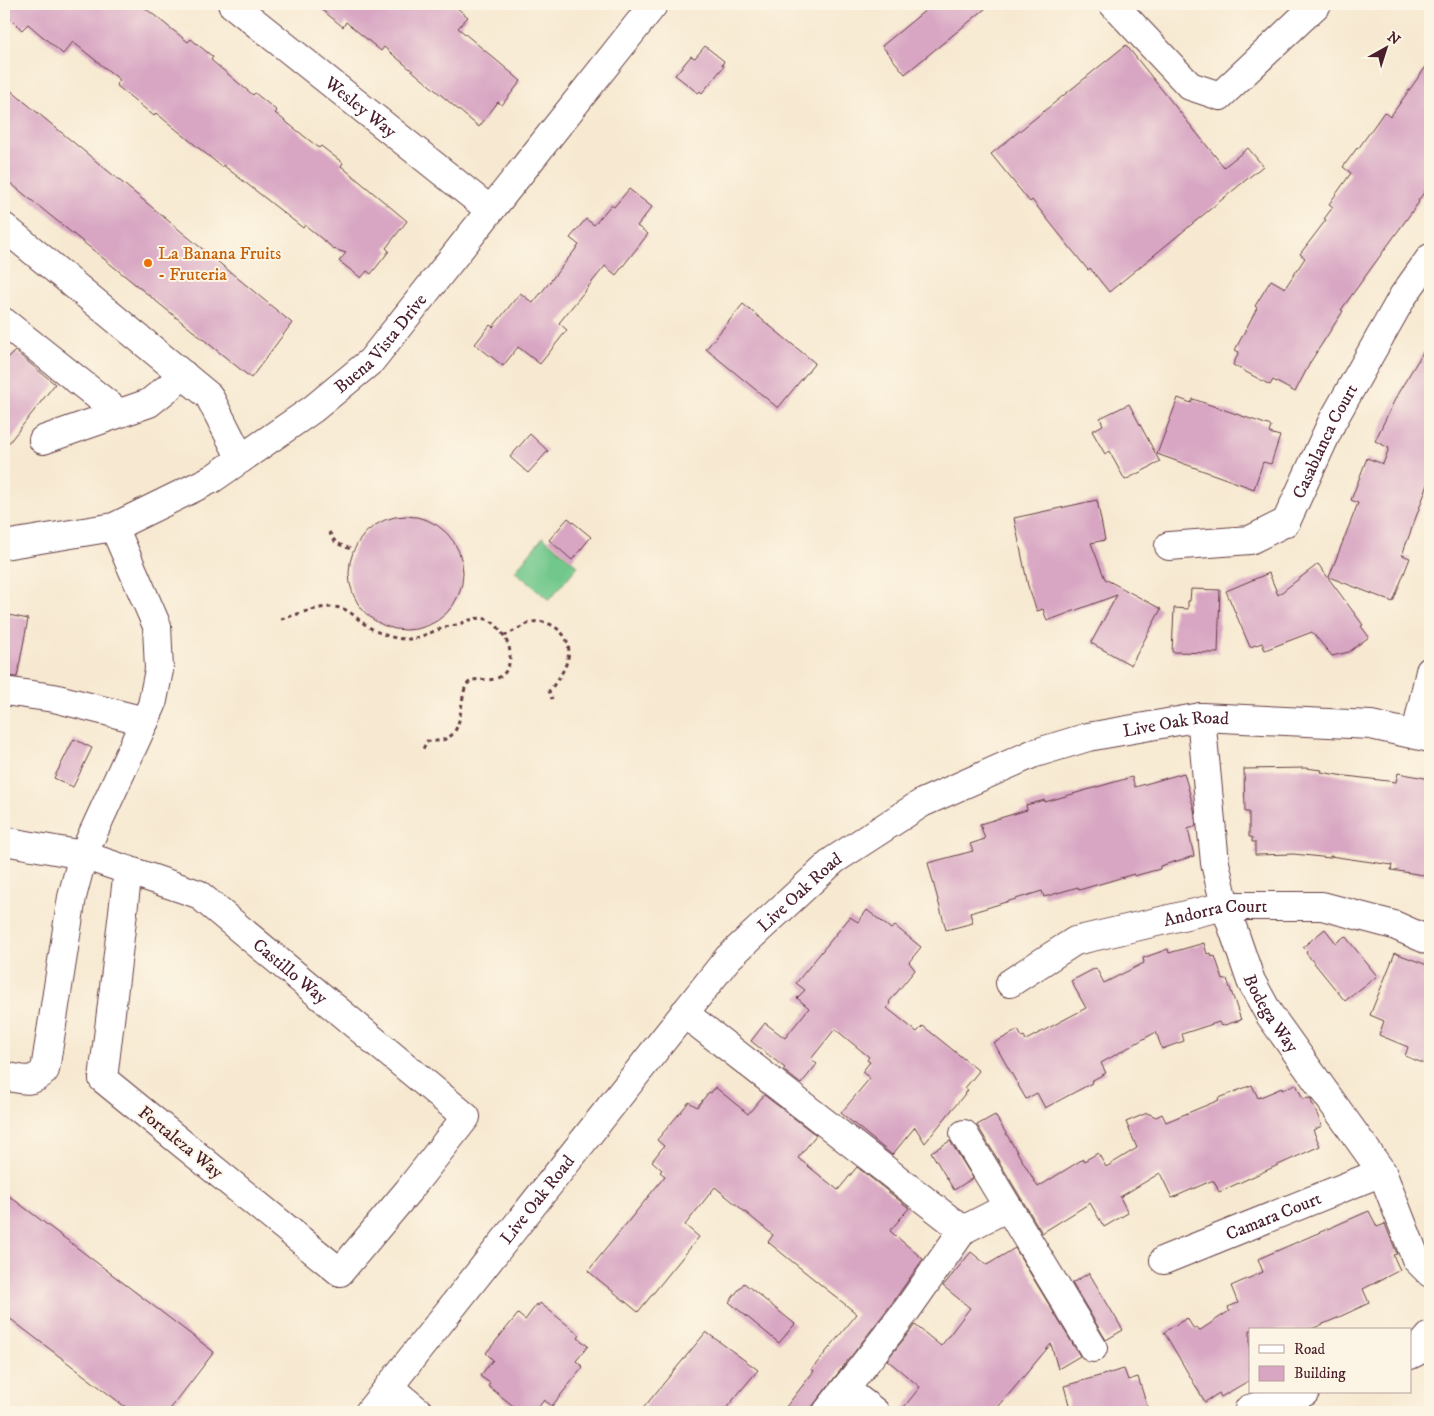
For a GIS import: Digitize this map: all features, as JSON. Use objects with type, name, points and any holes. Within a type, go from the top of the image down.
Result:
[{"type":"street","name":"Wesley Way","points":[[232,4],[490,210]]},
{"type":"street","name":"Buena Vista Drive","points":[[4,545],[114,527],[212,479],[314,409],[370,361],[654,4]]},
{"type":"street","points":[[1113,4],[1190,86],[1220,96],[1317,4]]},
{"type":"street","points":[[4,227],[209,396],[241,459]]},
{"type":"street","name":"Casablanca Court","points":[[1168,546],[1250,540],[1286,522],[1332,422],[1403,296],[1430,258]]},
{"type":"street","points":[[4,322],[119,413]]},
{"type":"street","points":[[43,440],[149,403],[184,375]]},
{"type":"street","points":[[4,1076],[29,1080],[38,1078],[44,1070],[72,896],[82,855],[152,705],[159,670],[157,626],[114,527]]},
{"type":"street","points":[[1423,736],[1430,671]]},
{"type":"street","points":[[4,691],[54,698],[145,721]]},
{"type":"street","name":"Live Oak Road","points":[[369,1412],[728,958],[834,860],[922,803],[1032,754],[1088,737],[1201,717],[1371,725],[1423,736]]},
{"type":"street","name":"Bodega Way","points":[[1201,717],[1215,862],[1225,906],[1251,981],[1269,1014],[1382,1172],[1416,1258],[1430,1273]]},
{"type":"street","name":"Castillo Way","points":[[5,848],[82,855],[198,894],[466,1117],[408,1191]]},
{"type":"street","name":"Fortaleza Way","points":[[128,870],[104,1079],[340,1272],[408,1191]]},
{"type":"street","name":"Andorra Court","points":[[1010,983],[1075,941],[1225,906],[1322,906],[1394,925],[1430,940]]},
{"type":"street","points":[[684,1014],[963,1230]]},
{"type":"street","points":[[964,1134],[1093,1348]]},
{"type":"street","name":"Camara Court","points":[[1164,1260],[1382,1172]]},
{"type":"street","points":[[827,1412],[906,1311],[963,1230],[1008,1207]]},
{"type":"street","points":[[1412,1354],[1430,1336]]},
{"type":"street","points":[[388,1388],[419,1412]]},
{"type":"street","points":[[845,1389],[875,1412]]},
{"type":"street","points":[[1248,1409],[1298,1394]]},
{"type":"path","points":[[329,532],[336,543],[354,550]]},
{"type":"path","points":[[281,619],[324,607],[341,608],[376,631],[408,640],[468,620],[478,618],[490,620],[504,636],[509,648],[510,661],[507,670],[494,680],[482,678],[471,681],[464,690],[462,709],[455,732],[447,739],[439,742],[427,741],[422,751]]},
{"type":"path","points":[[504,636],[534,622],[550,623],[561,631],[567,641],[570,652],[567,664],[558,681],[549,691],[552,699]]},
{"type":"green space","points":[[543,537],[578,566],[549,600],[515,571]]},
{"type":"building","points":[[4,4],[140,4],[188,42],[191,39],[213,57],[211,60],[253,95],[255,93],[271,106],[277,111],[275,113],[319,148],[321,146],[343,163],[341,166],[407,221],[386,248],[389,251],[371,274],[367,271],[361,278],[339,261],[346,253],[334,249],[305,225],[303,228],[223,165],[222,167],[156,113],[154,116],[116,85],[120,80],[73,42],[63,54],[28,24],[22,30],[4,12]]},
{"type":"building","points":[[315,4],[452,4],[468,17],[458,28],[521,81],[502,105],[498,102],[479,127],[384,47],[381,51],[346,22],[343,27]]},
{"type":"building","points":[[933,4],[991,4],[905,74],[882,46]]},
{"type":"building","points":[[1126,45],[1224,167],[1248,148],[1263,166],[1109,292],[1090,268],[1088,270],[1032,200],[1030,202],[991,154]]},
{"type":"building","points":[[705,46],[724,61],[722,65],[724,66],[702,93],[700,91],[698,93],[675,75],[691,56],[695,58]]},
{"type":"building","points":[[1430,61],[1430,184],[1419,202],[1341,310],[1343,311],[1311,361],[1295,392],[1273,380],[1270,385],[1233,365],[1239,352],[1235,350],[1257,308],[1255,306],[1271,280],[1285,288],[1305,258],[1300,254],[1326,220],[1324,219],[1333,207],[1329,204],[1351,173],[1343,167],[1384,112],[1390,117]]},
{"type":"building","points":[[4,85],[292,323],[251,378],[4,178]]},
{"type":"building","points":[[629,189],[652,207],[637,226],[648,234],[616,275],[605,266],[559,323],[567,330],[540,364],[518,347],[503,366],[475,344],[490,325],[493,327],[520,293],[533,303],[579,245],[570,238],[586,219],[594,225],[611,205],[614,207]]},
{"type":"building","points":[[743,304],[815,363],[778,408],[706,349]]},
{"type":"building","points":[[1430,341],[1430,479],[1402,555],[1410,558],[1393,602],[1329,577],[1358,503],[1351,500],[1367,458],[1383,464],[1389,448],[1375,441],[1398,393]]},
{"type":"building","points":[[15,351],[55,384],[4,449],[4,362]]},
{"type":"building","points":[[1178,398],[1191,403],[1193,399],[1271,426],[1269,433],[1280,436],[1271,464],[1263,462],[1254,489],[1157,454]]},
{"type":"building","points":[[1129,404],[1160,462],[1125,480],[1109,451],[1105,454],[1092,431],[1103,425],[1100,418]]},
{"type":"building","points":[[530,434],[548,451],[528,473],[510,457]]},
{"type":"building","points":[[1097,500],[1105,540],[1091,543],[1105,579],[1161,609],[1131,665],[1091,643],[1117,595],[1047,621],[1043,609],[1037,611],[1028,586],[1014,518]]},
{"type":"building","points":[[406,516],[428,520],[446,533],[459,551],[463,573],[459,595],[446,613],[428,626],[406,630],[384,626],[366,613],[353,595],[349,573],[353,551],[366,533],[384,520]]},
{"type":"building","points":[[568,518],[591,537],[572,560],[549,540]]},
{"type":"building","points":[[1318,564],[1363,625],[1361,626],[1369,637],[1349,652],[1332,656],[1312,632],[1265,650],[1262,643],[1250,647],[1226,591],[1269,573],[1278,595]]},
{"type":"building","points":[[1191,589],[1220,590],[1218,653],[1172,652],[1174,608],[1188,609]]},
{"type":"building","points":[[4,614],[28,619],[17,677],[4,676]]},
{"type":"building","points":[[74,739],[92,748],[73,787],[54,778]]},
{"type":"building","points":[[1305,768],[1322,770],[1321,772],[1338,775],[1396,782],[1398,773],[1430,779],[1430,876],[1391,870],[1392,865],[1330,856],[1330,858],[1294,854],[1255,855],[1255,842],[1252,842],[1252,837],[1249,837],[1249,812],[1245,812],[1244,769]]},
{"type":"building","points":[[1184,773],[1194,809],[1196,826],[1188,829],[1194,856],[1160,866],[1160,869],[1134,876],[1134,874],[1079,890],[1078,887],[1044,897],[1042,891],[970,913],[973,923],[946,930],[928,863],[973,851],[970,844],[985,839],[980,824],[1027,810],[1026,805],[1045,800],[1045,802],[1132,777],[1135,787]]},
{"type":"building","points":[[867,910],[891,929],[895,926],[921,947],[909,962],[915,970],[889,1002],[887,1008],[917,1032],[923,1026],[979,1071],[965,1088],[968,1090],[925,1143],[915,1127],[892,1155],[841,1113],[870,1078],[862,1072],[870,1062],[867,1060],[869,1057],[835,1029],[811,1059],[817,1064],[801,1084],[783,1070],[785,1068],[751,1041],[765,1023],[785,1038],[809,1008],[797,998],[805,990],[796,983],[850,917],[858,922]]},
{"type":"building","points":[[1325,929],[1336,943],[1345,936],[1377,976],[1345,1001],[1303,947]]},
{"type":"building","points":[[1204,943],[1207,954],[1211,953],[1212,957],[1215,956],[1223,980],[1227,979],[1241,1020],[1221,1026],[1219,1022],[1182,1034],[1184,1041],[1162,1049],[1156,1032],[1101,1063],[1106,1073],[1091,1081],[1092,1083],[1045,1108],[1037,1093],[1026,1099],[994,1043],[1018,1030],[1026,1040],[1086,1008],[1071,981],[1096,968],[1104,983],[1144,963],[1143,958],[1168,949],[1169,953]]},
{"type":"building","points":[[1395,953],[1430,966],[1430,1066],[1405,1056],[1408,1047],[1379,1035],[1384,1021],[1370,1015]]},
{"type":"building","points":[[1296,1084],[1303,1099],[1310,1098],[1322,1126],[1313,1130],[1320,1146],[1219,1192],[1214,1181],[1211,1181],[1172,1198],[1160,1173],[1120,1197],[1128,1213],[1104,1227],[1090,1203],[1042,1233],[977,1125],[995,1115],[1038,1187],[1083,1159],[1084,1161],[1098,1153],[1106,1167],[1137,1148],[1126,1122],[1147,1113],[1156,1117],[1162,1114],[1166,1122],[1252,1085],[1258,1098]]},
{"type":"building","points":[[715,1087],[748,1114],[764,1095],[816,1135],[798,1158],[838,1190],[857,1167],[909,1208],[890,1231],[923,1259],[893,1302],[808,1412],[782,1412],[814,1371],[812,1369],[857,1314],[768,1242],[773,1235],[715,1187],[685,1225],[699,1237],[638,1312],[588,1271],[665,1176],[660,1172],[662,1170],[652,1161],[664,1146],[657,1140],[689,1102],[697,1107]]},
{"type":"building","points":[[950,1141],[973,1178],[954,1190],[931,1152]]},
{"type":"building","points":[[4,1192],[214,1352],[168,1412],[132,1412],[4,1314]]},
{"type":"building","points":[[1369,1211],[1377,1227],[1385,1224],[1397,1254],[1393,1255],[1400,1270],[1363,1289],[1369,1303],[1314,1328],[1249,1328],[1249,1381],[1221,1397],[1219,1393],[1205,1402],[1164,1332],[1187,1318],[1194,1329],[1197,1327],[1199,1331],[1229,1311],[1228,1307],[1238,1303],[1231,1286],[1263,1272],[1258,1259]]},
{"type":"building","points":[[1015,1248],[1080,1356],[1058,1369],[1051,1344],[994,1412],[900,1412],[920,1387],[887,1360],[915,1325],[941,1346],[970,1308],[943,1286],[971,1252],[987,1265]]},
{"type":"building","points":[[1089,1273],[1123,1330],[1106,1340],[1072,1283]]},
{"type":"building","points":[[744,1283],[795,1324],[779,1343],[729,1302]]},
{"type":"building","points":[[540,1303],[580,1335],[578,1338],[588,1346],[576,1361],[583,1367],[552,1406],[544,1400],[535,1412],[521,1412],[488,1386],[490,1383],[480,1376],[493,1360],[486,1353],[518,1314],[525,1320],[537,1304],[538,1306]]},
{"type":"building","points":[[706,1332],[758,1370],[723,1412],[640,1412]]},
{"type":"building","points":[[1124,1369],[1128,1380],[1138,1377],[1149,1412],[1071,1412],[1064,1386]]},
{"type":"place","name":"La Banana Fruits - Fruteria","points":[[148,263]]}]
